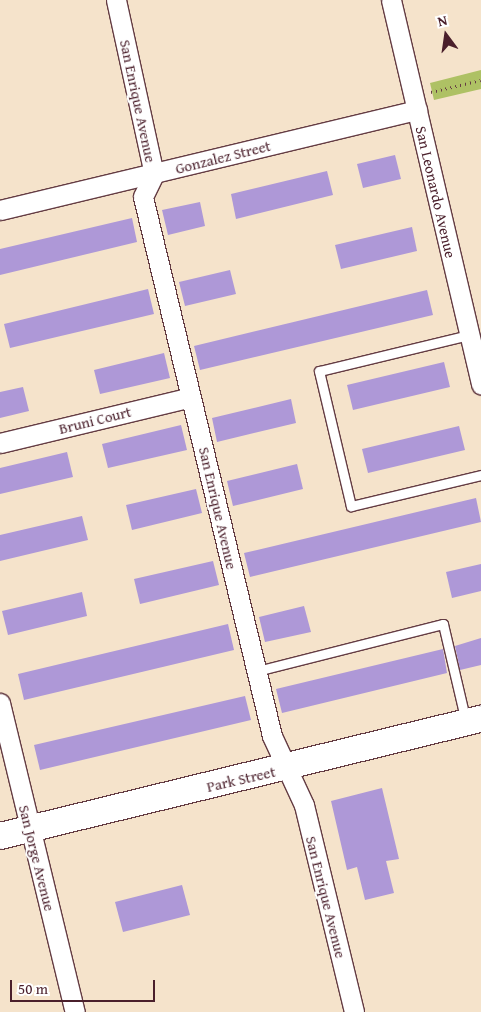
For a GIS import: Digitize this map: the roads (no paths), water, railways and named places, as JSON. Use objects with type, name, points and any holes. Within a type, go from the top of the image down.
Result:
[{"type":"main road","name":"Park Street","points":[[0,836],[287,768],[474,721]]},
{"type":"street","name":"San Enrique Avenue","points":[[116,0],[154,174],[143,197],[272,736],[304,805],[354,1012]]},
{"type":"street","name":"San Leonardo Avenue","points":[[391,0],[481,385]]},
{"type":"street","name":"Gonzalez Street","points":[[0,210],[417,110]]},
{"type":"street","name":"Bruni Court","points":[[0,443],[191,396]]},
{"type":"street","name":"San Jorge Avenue","points":[[0,703],[75,1012]]},
{"type":"lane","points":[[469,335],[319,370],[351,506],[481,475]]},
{"type":"lane","points":[[257,671],[444,624],[474,721]]}]
